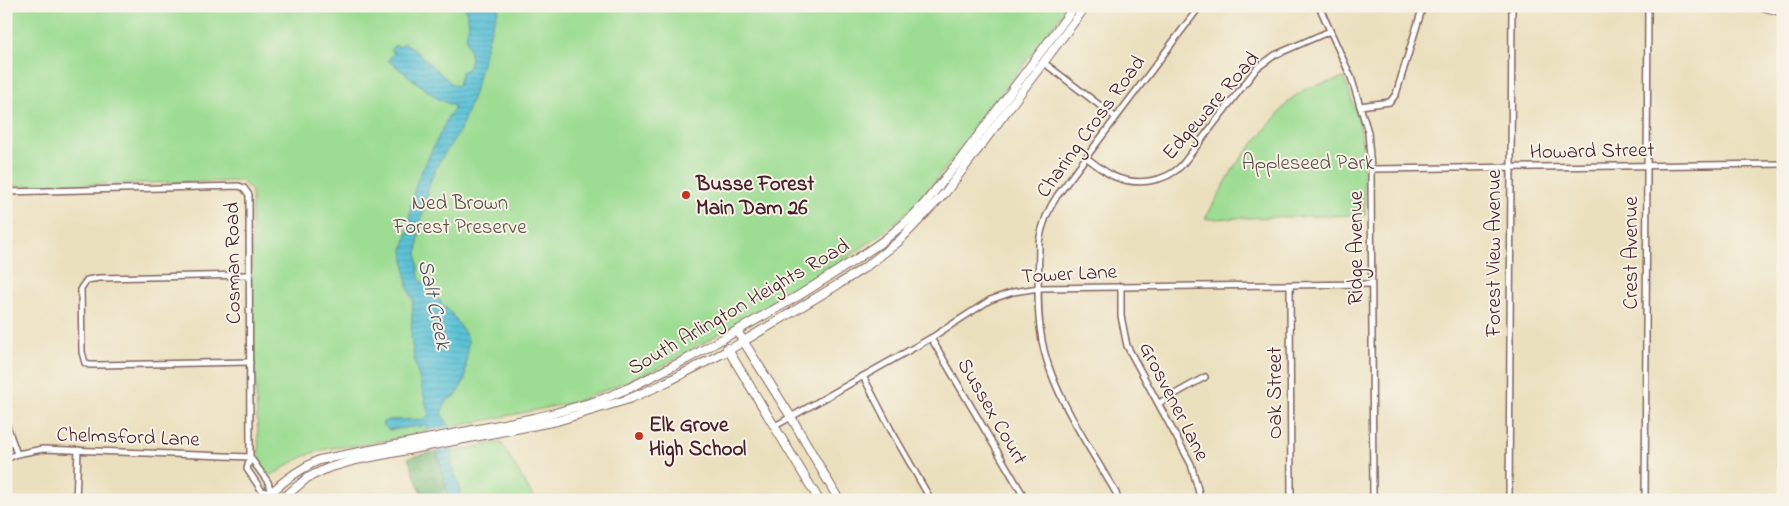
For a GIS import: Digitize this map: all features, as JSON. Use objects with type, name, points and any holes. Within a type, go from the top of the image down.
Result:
[{"type":"main road","name":"South Arlington Heights Road","points":[[265,500],[300,468],[319,460],[459,436],[548,415],[602,398],[660,374],[722,340],[855,260],[911,218],[926,203],[1075,6]]},
{"type":"main road","name":"South Arlington Heights Road","points":[[459,436],[558,421],[604,407],[662,385],[729,350],[864,268],[911,229],[945,193],[1086,6]]},
{"type":"main road","points":[[1761,6],[1783,12]]},
{"type":"main road","points":[[737,331],[792,417],[839,500]]},
{"type":"main road","points":[[722,340],[819,500]]},
{"type":"main road","name":"South Arlington Heights Road","points":[[281,500],[307,478],[328,468],[423,443]]},
{"type":"street","name":"Charing Cross Road","points":[[1118,500],[1116,493],[1059,393],[1048,365],[1040,334],[1039,242],[1043,222],[1057,196],[1200,6]]},
{"type":"street","name":"Ridge Avenue","points":[[1319,6],[1351,77],[1368,132],[1371,169],[1373,500]]},
{"type":"street","points":[[1360,106],[1390,102],[1396,94],[1423,6]]},
{"type":"street","name":"Forest View Avenue","points":[[1509,500],[1512,6]]},
{"type":"street","name":"Crest Avenue","points":[[1645,500],[1648,6]]},
{"type":"street","name":"Edgeware Road","points":[[1086,158],[1107,173],[1123,179],[1154,180],[1169,176],[1182,165],[1257,68],[1275,55],[1330,32]]},
{"type":"street","points":[[1043,62],[1115,117]]},
{"type":"street","name":"Howard Street","points":[[1371,169],[1783,164]]},
{"type":"street","name":"Cosman Road","points":[[6,192],[239,186],[244,188],[248,195],[250,362],[250,457],[247,469],[262,491],[271,493],[281,500]]},
{"type":"street","points":[[249,275],[91,278],[84,282],[81,288],[83,358],[89,365],[250,362]]},
{"type":"street","name":"Tower Lane","points":[[775,426],[931,338],[990,300],[1013,292],[1039,288],[1121,286],[1371,284]]},
{"type":"street","name":"Grosvener Lane","points":[[1121,286],[1121,316],[1127,346],[1191,464],[1201,500]]},
{"type":"street","name":"Oak Street","points":[[1290,286],[1291,500]]},
{"type":"street","name":"Sussex Court","points":[[931,338],[1026,500]]},
{"type":"street","points":[[863,376],[891,430],[932,500]]},
{"type":"street","points":[[1159,403],[1205,376]]},
{"type":"street","points":[[1782,500],[1783,400]]},
{"type":"street","points":[[6,423],[17,454]]},
{"type":"street","name":"Chelmsford Lane","points":[[6,459],[17,454],[43,449],[250,457]]},
{"type":"street","points":[[76,500],[78,450]]},
{"type":"street","points":[[250,457],[268,482],[271,493]]},
{"type":"green space","name":"Ned Brown Forest Preserve","points":[[6,6],[1068,6],[942,173],[913,207],[883,233],[835,266],[659,368],[576,402],[358,446],[324,449],[309,454],[278,472],[269,475],[264,472],[259,456],[251,291],[252,191],[241,181],[6,186]]},
{"type":"green space","name":"Appleseed Park","points":[[1344,78],[1359,120],[1362,141],[1365,215],[1205,219],[1236,164],[1291,99],[1307,88]]},
{"type":"green space","points":[[501,442],[535,500],[468,500],[460,497],[459,485],[452,467],[452,452]]},
{"type":"green space","points":[[436,451],[449,500],[406,500],[421,493],[408,458]]},
{"type":"water","name":"Salt Creek","points":[[465,6],[500,6],[492,26],[474,93],[460,130],[439,162],[430,182],[420,226],[417,255],[419,278],[451,313],[468,340],[465,379],[456,396],[447,400],[441,413],[453,433],[452,465],[459,484],[461,500],[449,500],[435,444],[422,435],[423,431],[428,428],[428,425],[389,430],[383,425],[383,422],[388,420],[424,419],[429,415],[414,359],[411,337],[413,300],[407,286],[403,250],[409,228],[411,204],[417,181],[449,115],[454,110],[454,106],[438,99],[388,60],[394,53],[391,49],[395,45],[399,47],[404,43],[410,46],[453,85],[458,86],[462,71],[468,69],[471,58],[466,38],[469,23]]},
{"type":"pier","points":[[454,426],[457,440],[456,447],[433,452],[432,445],[422,438],[421,432]]},
{"type":"place","name":"Busse Forest Main Dam 26","points":[[686,195]]},
{"type":"place","name":"Elk Grove High School","points":[[639,436]]}]
